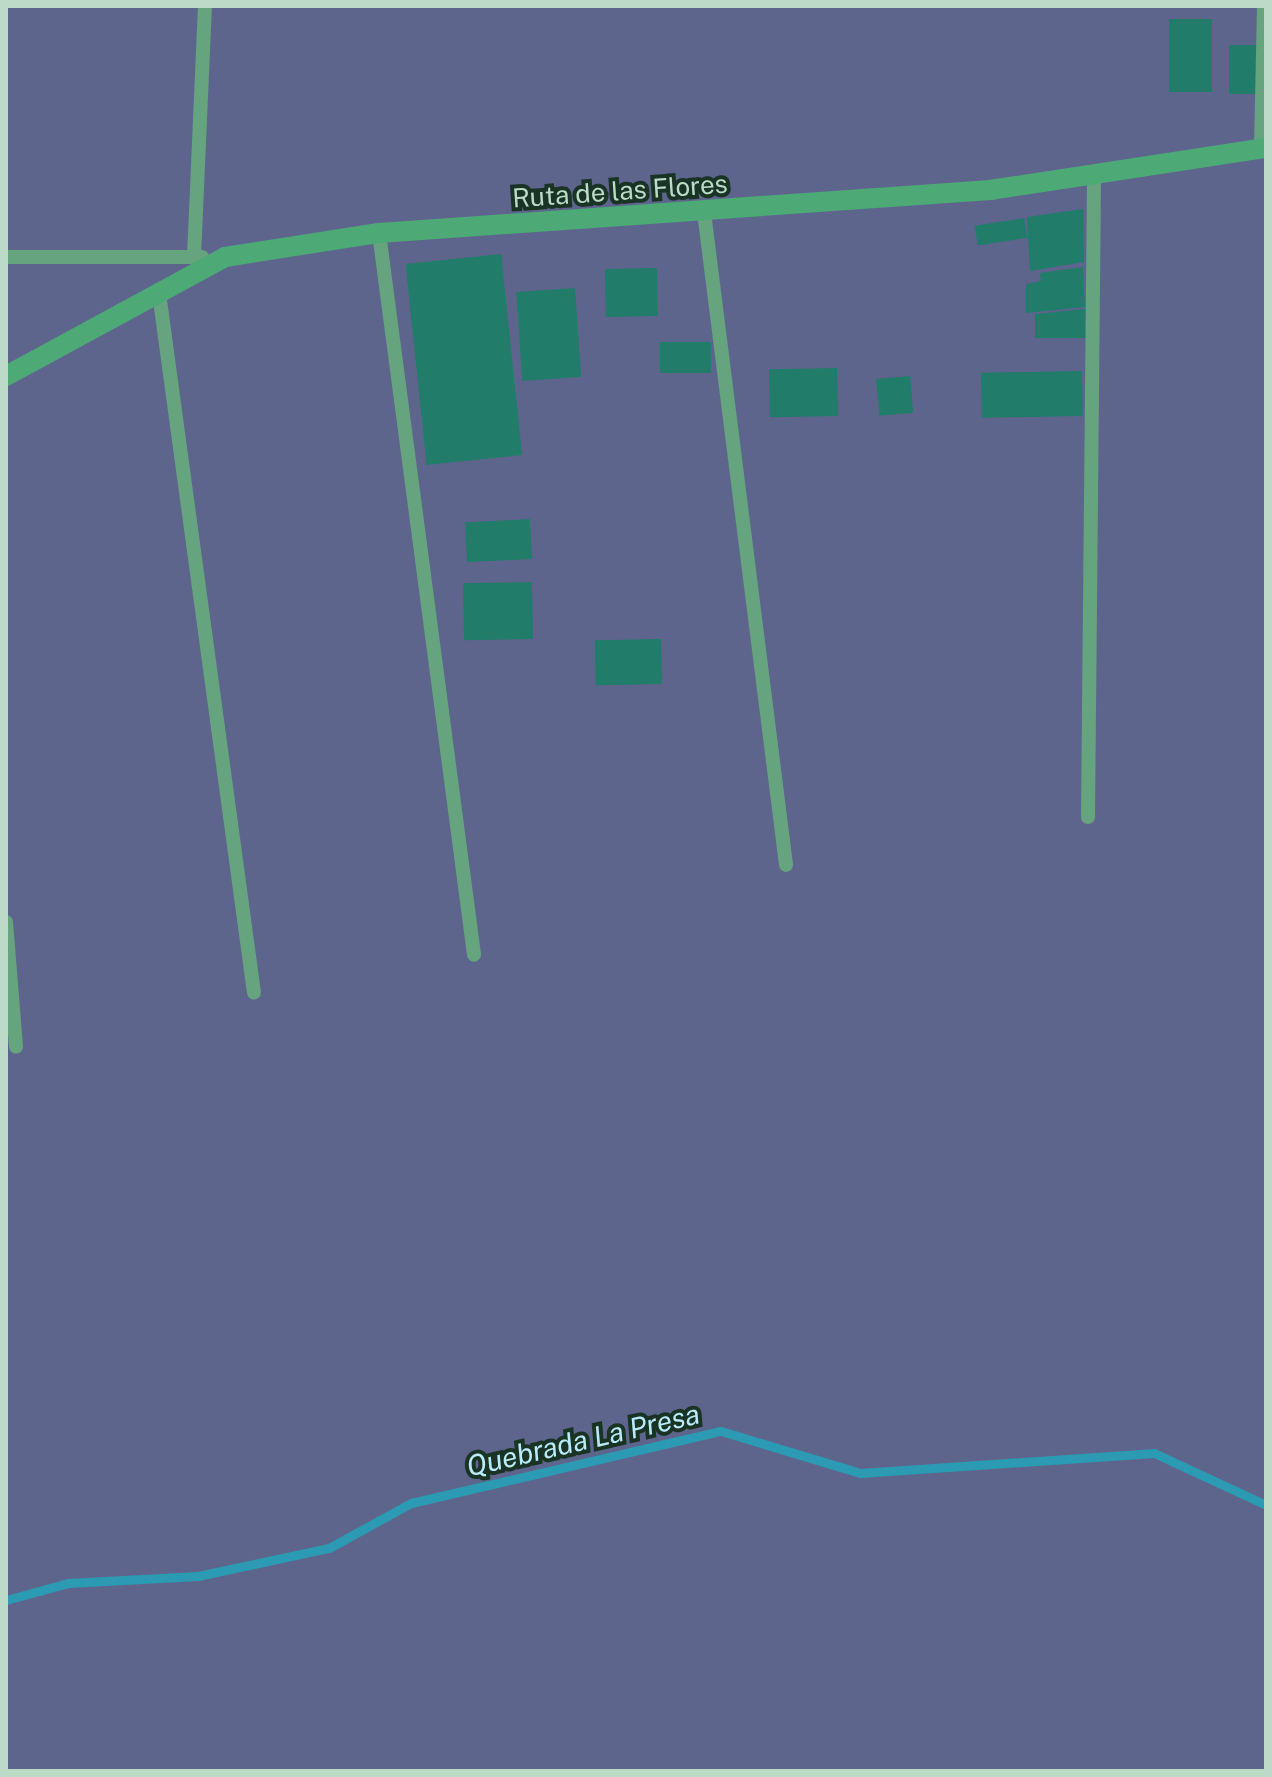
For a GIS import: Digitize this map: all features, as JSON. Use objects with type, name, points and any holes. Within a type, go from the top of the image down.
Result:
[{"type":"main road","name":"Ruta de las Flores","points":[[6,376],[225,257],[379,233],[704,212],[1094,178],[1263,148]]},
{"type":"street","points":[[194,257],[205,6]]},
{"type":"street","points":[[1263,148],[1264,6]]},
{"type":"street","points":[[1088,817],[1094,178]]},
{"type":"street","points":[[704,212],[786,865]]},
{"type":"street","points":[[379,233],[474,955]]},
{"type":"street","points":[[6,257],[225,257]]},
{"type":"street","points":[[159,293],[254,993]]},
{"type":"street","points":[[6,922],[16,1047]]},
{"type":"shaded area","points":[[6,6],[1266,6],[1266,1771],[6,1771]]},
{"type":"building","points":[[1169,19],[1212,19],[1212,92],[1169,92]]},
{"type":"building","points":[[1229,45],[1258,45],[1258,94],[1229,94]]},
{"type":"building","points":[[1083,209],[1084,262],[1030,271],[1027,217]]},
{"type":"building","points":[[1024,218],[1027,238],[978,246],[975,226]]},
{"type":"building","points":[[501,254],[522,455],[427,465],[406,264]]},
{"type":"building","points":[[1083,267],[1085,307],[1026,313],[1026,284],[1041,281],[1040,273]]},
{"type":"building","points":[[657,268],[658,316],[606,317],[605,269]]},
{"type":"building","points":[[575,288],[581,377],[522,381],[516,292]]},
{"type":"building","points":[[1085,309],[1086,338],[1035,338],[1035,314]]},
{"type":"building","points":[[660,342],[711,342],[711,373],[660,373]]},
{"type":"building","points":[[837,368],[838,416],[770,417],[769,369]]},
{"type":"building","points":[[1082,371],[1083,416],[982,418],[981,373]]},
{"type":"building","points":[[910,376],[913,413],[879,416],[876,379]]},
{"type":"building","points":[[530,519],[532,559],[467,562],[465,522]]},
{"type":"building","points":[[532,582],[533,639],[464,640],[463,583]]},
{"type":"building","points":[[661,639],[662,684],[596,685],[595,640]]},
{"type":"waterway","name":"Quebrada La Presa","points":[[6,1600],[68,1583],[198,1576],[329,1548],[411,1503],[721,1431],[860,1473],[1154,1453],[1266,1505]]}]
